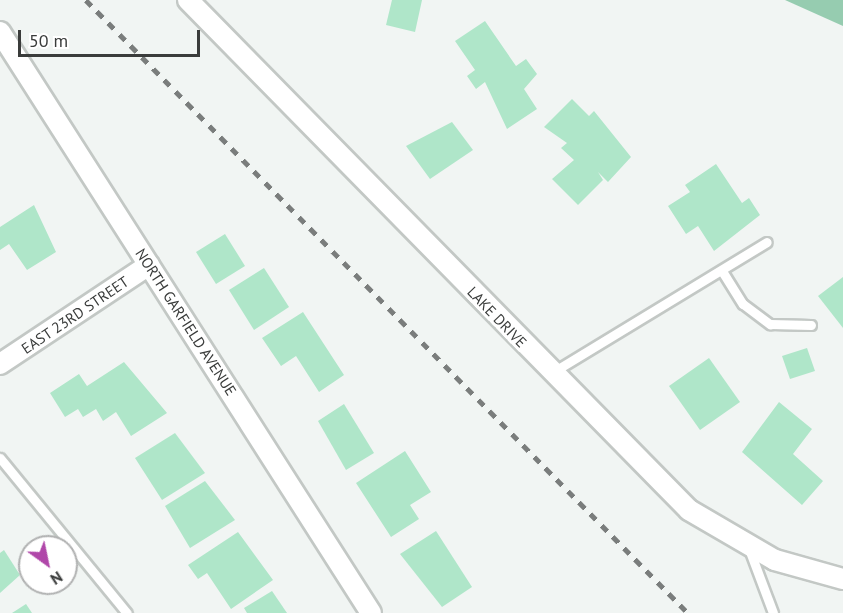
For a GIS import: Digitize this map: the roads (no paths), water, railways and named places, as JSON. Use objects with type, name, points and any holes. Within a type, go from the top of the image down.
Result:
[{"type":"street","name":"LAKE DRIVE","points":[[188,0],[551,373],[689,510],[749,549],[798,569],[843,579]]},
{"type":"street","name":"NORTH GARFIELD AVENUE","points":[[0,32],[371,613]]},
{"type":"street","name":"EAST 23RD STREET","points":[[0,364],[149,265]]},
{"type":"lane","points":[[551,373],[767,242]]},
{"type":"lane","points":[[722,271],[743,304],[770,324],[811,325]]},
{"type":"lane","points":[[0,458],[127,613]]},
{"type":"lane","points":[[749,549],[773,613]]},
{"type":"railway","points":[[86,0],[688,613]]}]
